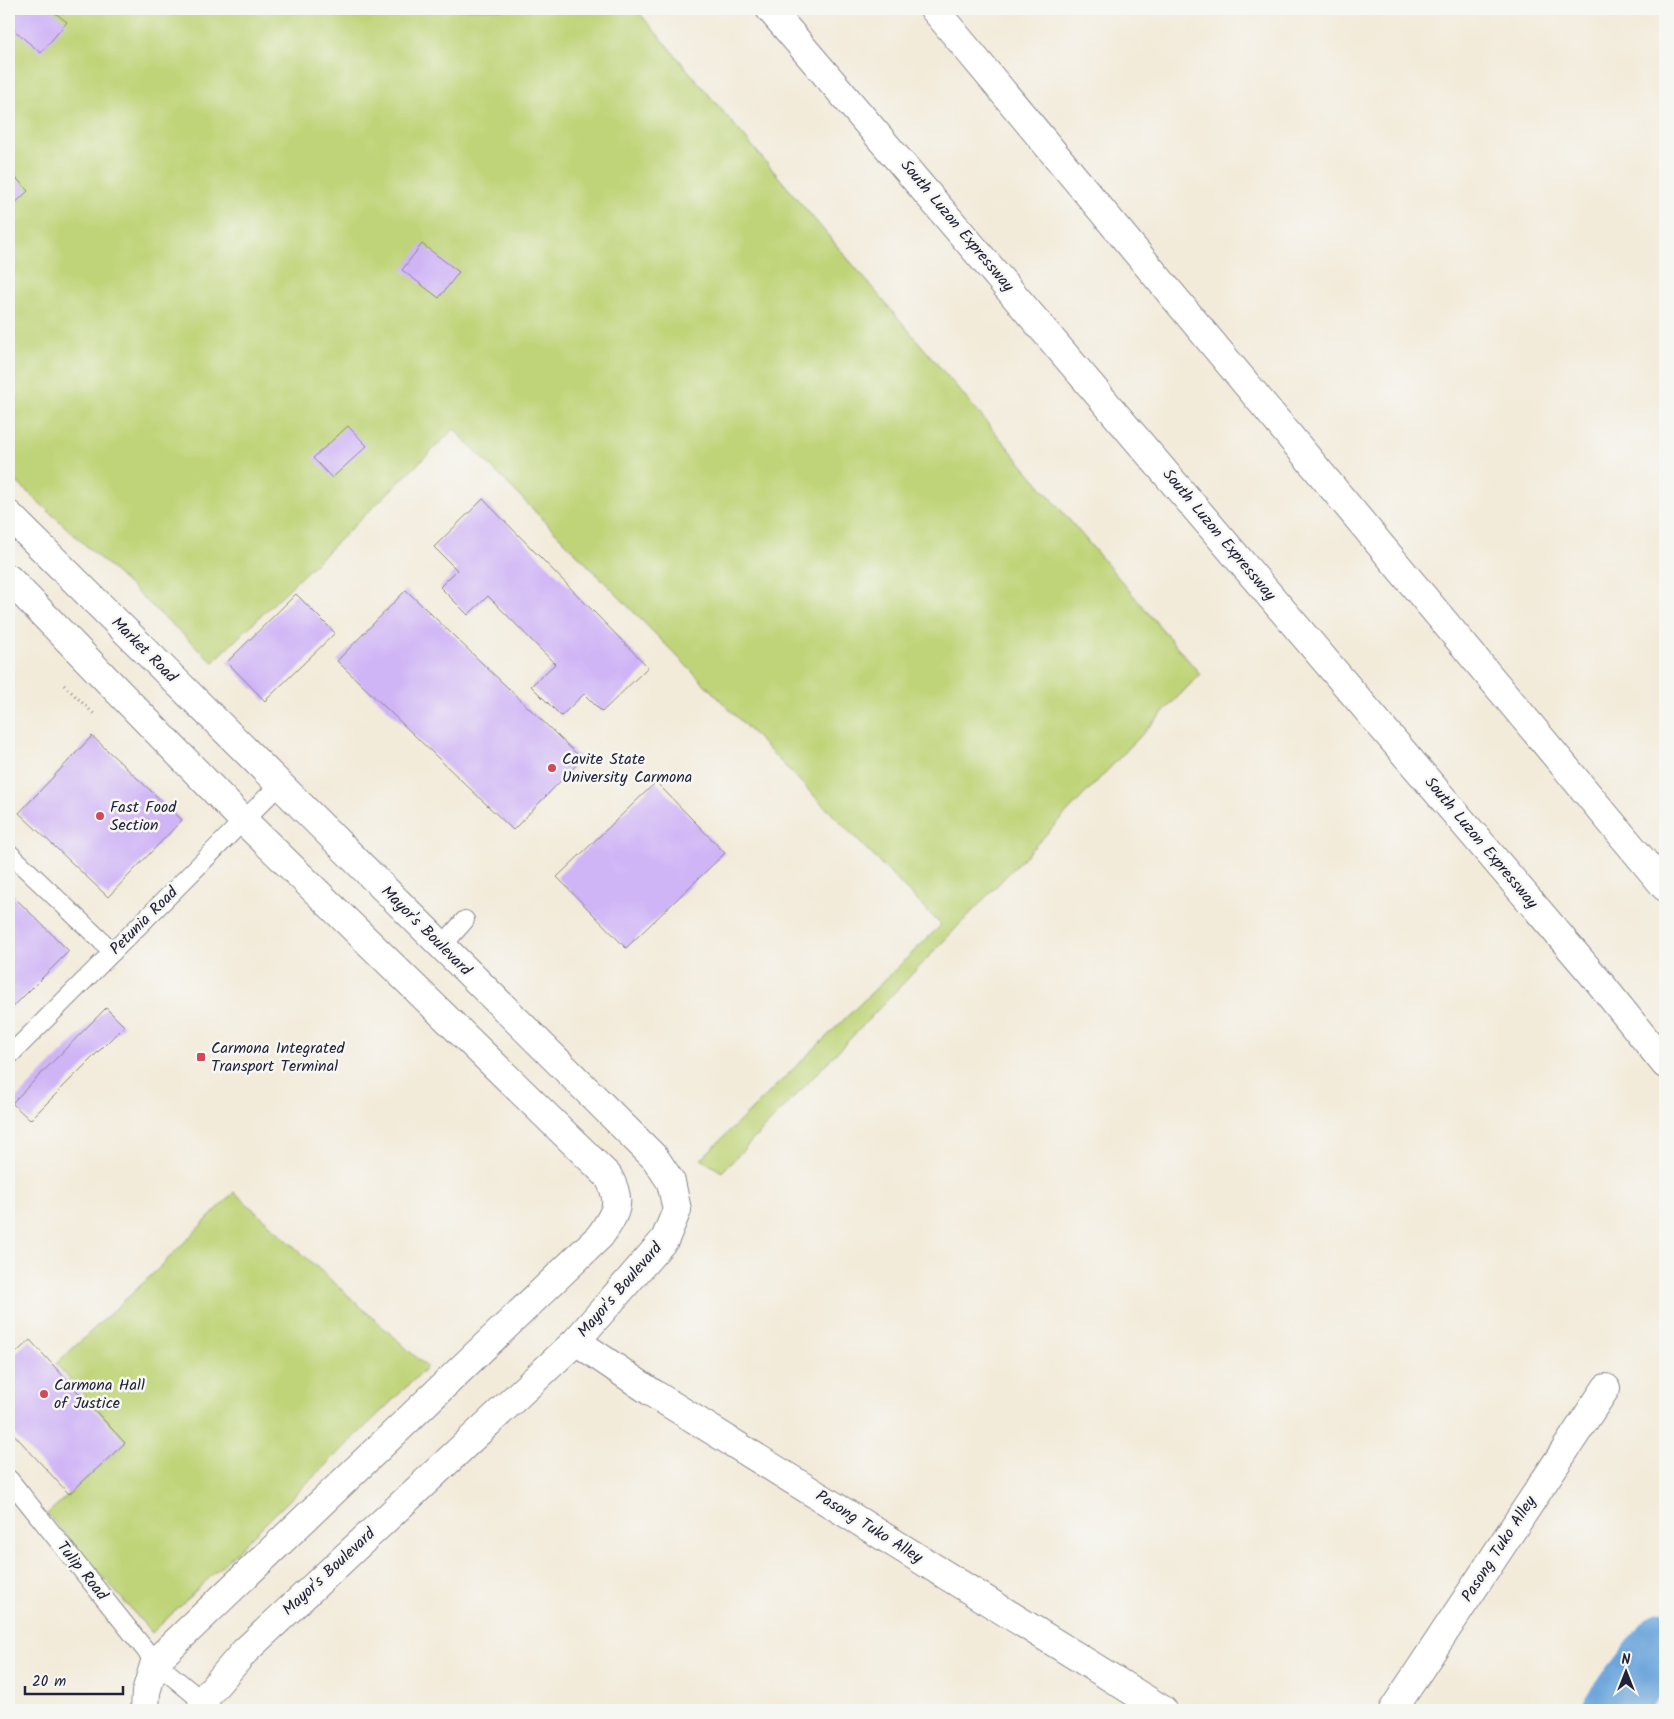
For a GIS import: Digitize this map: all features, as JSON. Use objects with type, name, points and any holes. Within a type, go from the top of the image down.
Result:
[{"type":"main road","name":"South Luzon Expressway","points":[[770,9],[1600,983],[1665,1064]]},
{"type":"main road","points":[[934,9],[1665,887]]},
{"type":"main road","name":"Market Road","points":[[11,522],[279,786]]},
{"type":"main road","points":[[9,579],[244,821],[608,1176],[617,1191],[617,1204],[611,1220],[600,1236],[155,1662],[146,1692],[145,1710]]},
{"type":"main road","name":"Mayor's Boulevard","points":[[205,1705],[245,1651],[576,1341],[665,1239],[677,1210],[671,1182],[655,1158],[279,786]]},
{"type":"main road","name":"Pasong Tuko Alley","points":[[576,1341],[654,1394],[1163,1710]]},
{"type":"main road","name":"Pasong Tuko Alley","points":[[1393,1710],[1606,1388]]},
{"type":"lane","name":"Petunia Road","points":[[9,1056],[279,786]]},
{"type":"lane","points":[[9,853],[113,952]]},
{"type":"lane","points":[[442,946],[465,920]]},
{"type":"lane","name":"Tulip Road","points":[[9,1479],[155,1662],[205,1705]]},
{"type":"green space","points":[[9,9],[636,9],[1200,674],[722,1172],[701,1159],[941,925],[454,429],[213,662],[9,475]]},
{"type":"green space","points":[[234,1192],[427,1367],[152,1633],[47,1514],[126,1442],[56,1364],[157,1270]]},
{"type":"building","points":[[9,9],[50,9],[67,22],[41,53],[9,26]]},
{"type":"building","points":[[9,170],[28,191],[9,209]]},
{"type":"building","points":[[422,244],[459,272],[439,298],[402,270]]},
{"type":"building","points":[[348,426],[367,446],[332,478],[313,458]]},
{"type":"building","points":[[483,499],[648,667],[602,712],[584,694],[561,716],[531,686],[555,664],[488,596],[468,615],[440,587],[457,570],[434,547]]},
{"type":"building","points":[[406,590],[582,759],[513,830],[337,661]]},
{"type":"building","points":[[296,594],[335,633],[265,701],[227,662]]},
{"type":"building","name":"Fast Food Section","points":[[92,736],[182,820],[108,897],[19,813]]},
{"type":"building","points":[[656,782],[725,853],[626,948],[557,877]]},
{"type":"building","points":[[9,892],[69,951],[9,1011]]},
{"type":"building","points":[[106,1008],[124,1026],[30,1120],[12,1103]]},
{"type":"building","name":"Carmona Hall of Justice","points":[[30,1340],[125,1443],[69,1494],[9,1429],[9,1359]]},
{"type":"waterway","points":[[1612,1710],[1665,1641]]},
{"type":"place","name":"Cavite State University Carmona","points":[[552,768]]},
{"type":"place","name":"Fast Food Section","points":[[100,816]]},
{"type":"place","name":"Carmona Integrated Transport Terminal","points":[[201,1057]]},
{"type":"place","name":"Carmona Hall of Justice","points":[[44,1394]]}]
